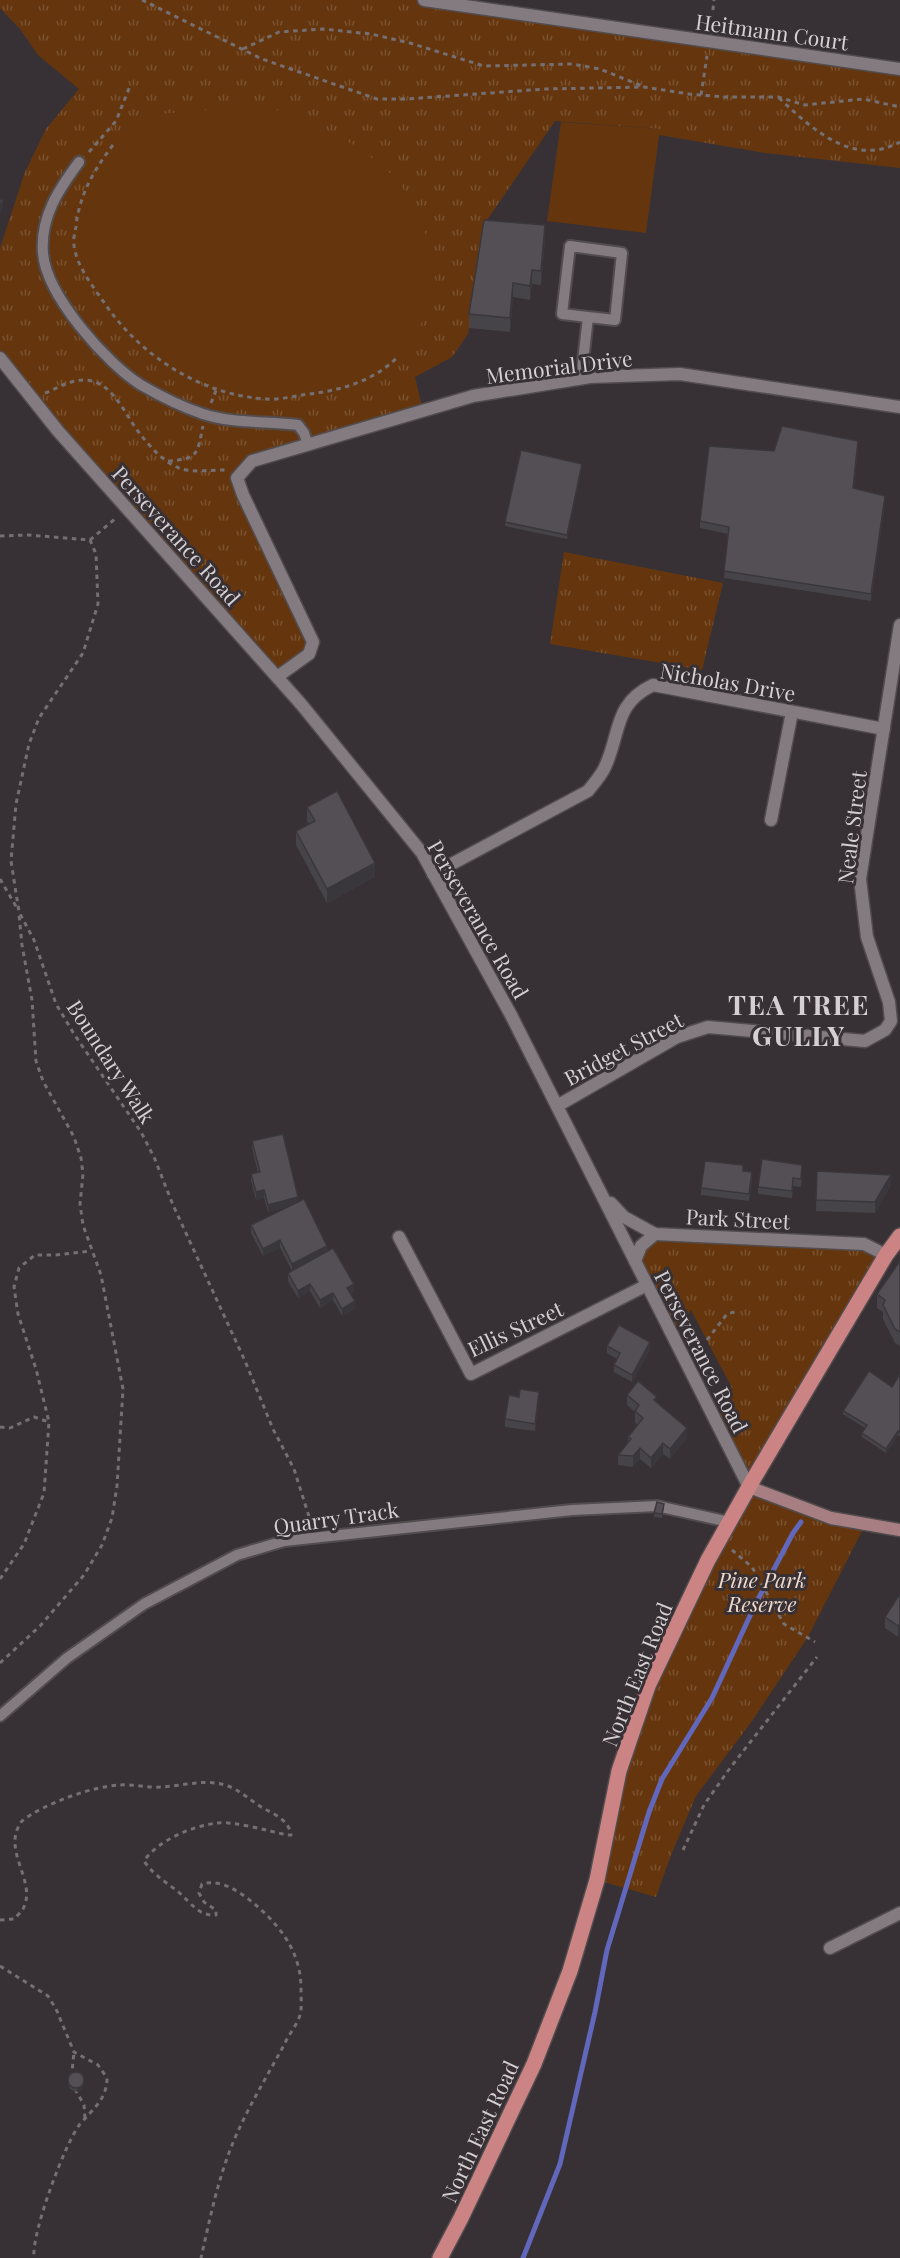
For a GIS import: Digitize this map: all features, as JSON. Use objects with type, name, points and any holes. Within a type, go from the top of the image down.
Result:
[{"type":"main road","name":"North East Road","points":[[440,2258],[538,2054],[570,1971],[597,1880],[619,1771],[645,1696],[708,1560],[729,1522],[886,1255],[900,1236]]},
{"type":"main road","points":[[749,1487],[831,1518],[900,1530]]},
{"type":"street","name":"Heitmann Court","points":[[424,0],[900,69]]},
{"type":"street","name":"Perseverance Road","points":[[0,358],[32,399],[127,508],[302,704],[422,853],[511,1015],[749,1487]]},
{"type":"street","name":"Memorial Drive","points":[[252,461],[472,396],[581,379],[680,374],[900,407]]},
{"type":"street","points":[[252,461],[237,478],[313,642],[309,654],[277,677]]},
{"type":"street","name":"Neale Street","points":[[885,1030],[891,1021],[889,1002],[867,937],[860,879],[900,626]]},
{"type":"street","name":"Nicholas Drive","points":[[433,874],[588,791],[604,768],[623,710],[638,692],[653,685],[884,729]]},
{"type":"street","points":[[771,820],[792,712]]},
{"type":"street","name":"Bridget Street","points":[[557,1106],[677,1037],[708,1027],[865,1041],[885,1030]]},
{"type":"street","name":"Park Street","points":[[600,1191],[624,1217],[655,1234],[864,1244],[886,1255]]},
{"type":"street","points":[[635,1261],[641,1246],[655,1234]]},
{"type":"street","name":"Ellis Street","points":[[399,1237],[471,1374],[647,1286]]},
{"type":"street","points":[[830,1948],[900,1913]]},
{"type":"lane","points":[[80,162],[57,194],[47,219],[43,252],[48,277],[64,306],[92,340],[140,384],[172,401],[226,421],[298,425],[308,444]]},
{"type":"lane","points":[[570,246],[622,253],[615,320],[588,317],[562,314],[570,246]]},
{"type":"lane","points":[[581,379],[588,317]]},
{"type":"lane","name":"Quarry Track","points":[[0,1716],[67,1659],[144,1604],[237,1555],[284,1541],[572,1510],[657,1506],[729,1522]]},
{"type":"path","points":[[142,0],[262,59],[376,99],[407,99],[545,89],[644,87],[701,95],[778,97],[805,105],[863,99],[900,108]]},
{"type":"path","points":[[701,95],[714,0]]},
{"type":"path","points":[[243,49],[279,32],[323,29],[371,34],[410,43],[484,66],[573,64],[600,69],[644,87]]},
{"type":"path","points":[[80,162],[116,121],[130,86]]},
{"type":"path","points":[[778,97],[820,134],[841,145],[860,150],[880,148],[900,142]]},
{"type":"path","points":[[113,145],[97,166],[84,190],[78,212],[74,245],[82,268],[116,321],[164,364],[184,376],[217,388],[268,399],[325,393],[350,386],[375,375],[398,357]]},
{"type":"path","points":[[32,399],[69,382],[83,380],[98,382],[121,404],[140,435],[165,461],[181,469],[211,470],[228,470],[252,461]]},
{"type":"path","points":[[165,461],[189,459],[197,454],[201,445],[206,414],[217,388]]},
{"type":"path","points":[[0,536],[28,535],[90,540],[127,508]]},
{"type":"path","name":"Boundary Walk","points":[[90,540],[96,555],[98,604],[83,653],[39,718],[29,744],[16,804],[11,861],[19,912],[34,940],[56,1004],[141,1132],[154,1157],[173,1205],[245,1361],[273,1430],[294,1469],[315,1536]]},
{"type":"path","points":[[0,879],[19,912],[22,945],[32,1000],[36,1061],[43,1081],[74,1137],[81,1158],[83,1174],[80,1204],[83,1225],[101,1275],[123,1389],[117,1486],[112,1518],[102,1545],[84,1575],[40,1626],[0,1663]]},
{"type":"path","points":[[0,1579],[24,1544],[44,1493],[49,1422],[36,1369],[18,1314],[14,1287],[19,1268],[35,1255],[91,1251]]},
{"type":"path","points":[[707,1340],[727,1314],[738,1311]]},
{"type":"path","points":[[0,1427],[10,1428],[34,1417],[49,1422]]},
{"type":"path","points":[[720,1539],[752,1568],[784,1624],[815,1642]]},
{"type":"path","points":[[683,1850],[704,1805],[730,1768],[818,1657]]},
{"type":"path","points":[[9,1842],[14,1830],[22,1821],[42,1810],[87,1790],[118,1785],[160,1787],[199,1782],[226,1785],[281,1818],[290,1829],[291,1835],[287,1835],[218,1823],[186,1832],[163,1842],[144,1861],[150,1870],[206,1914],[216,1915],[216,1910],[204,1902],[199,1893],[202,1884],[210,1882],[223,1885],[244,1896],[274,1922],[287,1938],[297,1958],[302,1983],[300,2015],[239,2128],[214,2201],[201,2258]]},
{"type":"path","points":[[0,1920],[14,1919],[24,1908],[25,1892],[14,1865]]},
{"type":"path","points":[[0,1966],[48,1996],[56,2009],[74,2052],[73,2082],[84,2105],[85,2120]]},
{"type":"path","points":[[33,2258],[41,2216],[53,2182],[80,2124],[105,2094],[107,2078],[98,2065],[74,2052]]},
{"type":"green space","points":[[0,0],[424,0],[900,69],[900,168],[765,153],[659,135],[659,129],[555,121],[485,223],[468,334],[452,357],[415,377],[423,411],[252,461],[237,478],[313,642],[277,677],[0,357],[0,248],[25,172],[46,129],[79,89],[38,55],[20,29],[0,8]]},
{"type":"green space","points":[[245,107],[282,111],[358,147],[397,179],[416,210],[428,240],[437,266],[430,302],[419,329],[398,357],[375,375],[350,386],[325,393],[268,400],[241,395],[184,376],[164,364],[116,321],[82,268],[74,245],[77,212],[97,166],[113,145],[160,114]]},
{"type":"green space","points":[[561,122],[660,129],[646,233],[547,221]]},
{"type":"green space","points":[[564,552],[723,583],[702,670],[550,644]]},
{"type":"green space","points":[[655,1234],[864,1244],[886,1255],[749,1487],[715,1419],[732,1388],[691,1310],[673,1336],[635,1261]]},
{"type":"green space","name":"Pine Park Reserve","points":[[749,1487],[865,1525],[808,1637],[752,1721],[696,1796],[656,1897],[597,1880],[648,1686]]},
{"type":"building","points":[[484,220],[545,225],[541,271],[532,270],[530,286],[513,283],[510,318],[469,314]]},
{"type":"building","points":[[782,426],[858,441],[853,488],[885,496],[871,594],[724,571],[729,527],[700,521],[709,446],[774,451]]},
{"type":"building","points":[[521,450],[582,464],[567,535],[505,522]]},
{"type":"building","points":[[337,791],[375,863],[327,889],[296,831],[315,821],[307,807]]},
{"type":"building","points":[[283,1134],[298,1197],[268,1205],[264,1190],[256,1192],[251,1174],[260,1172],[252,1141]]},
{"type":"building","points":[[762,1159],[802,1165],[801,1179],[793,1178],[792,1191],[758,1187]]},
{"type":"building","points":[[705,1161],[743,1165],[743,1171],[752,1172],[749,1194],[701,1188]]},
{"type":"building","points":[[817,1171],[891,1175],[875,1202],[816,1200]]},
{"type":"building","points":[[304,1199],[327,1246],[292,1264],[280,1240],[263,1249],[251,1225]]},
{"type":"building","points":[[333,1248],[354,1284],[347,1288],[355,1301],[342,1309],[333,1293],[320,1300],[310,1284],[298,1291],[288,1273]]},
{"type":"building","points":[[900,1261],[900,1332],[895,1329],[883,1305],[885,1300],[877,1294]]},
{"type":"building","points":[[619,1325],[650,1342],[632,1375],[614,1365],[620,1353],[607,1346]]},
{"type":"building","points":[[869,1371],[892,1387],[900,1374],[900,1433],[898,1431],[886,1449],[862,1433],[867,1425],[843,1411]]},
{"type":"building","points":[[638,1381],[657,1397],[654,1400],[687,1428],[670,1449],[663,1443],[651,1458],[640,1448],[633,1456],[618,1455],[631,1439],[628,1437],[643,1418],[635,1411],[639,1405],[627,1395]]},
{"type":"building","points":[[520,1389],[539,1392],[535,1424],[505,1419],[509,1395],[519,1397]]},
{"type":"building","points":[[657,1502],[664,1504],[662,1514],[654,1513]]},
{"type":"building","points":[[900,1594],[900,1624],[898,1626],[885,1617]]},
{"type":"building","points":[[76,2072],[84,2080],[76,2088],[68,2080]]},
{"type":"waterway","points":[[523,2258],[560,2164],[607,1950],[649,1812],[662,1779],[712,1698],[755,1605],[801,1522]]},
{"type":"district","name":"TEA TREE GULLY","points":[[799,1020]]}]
